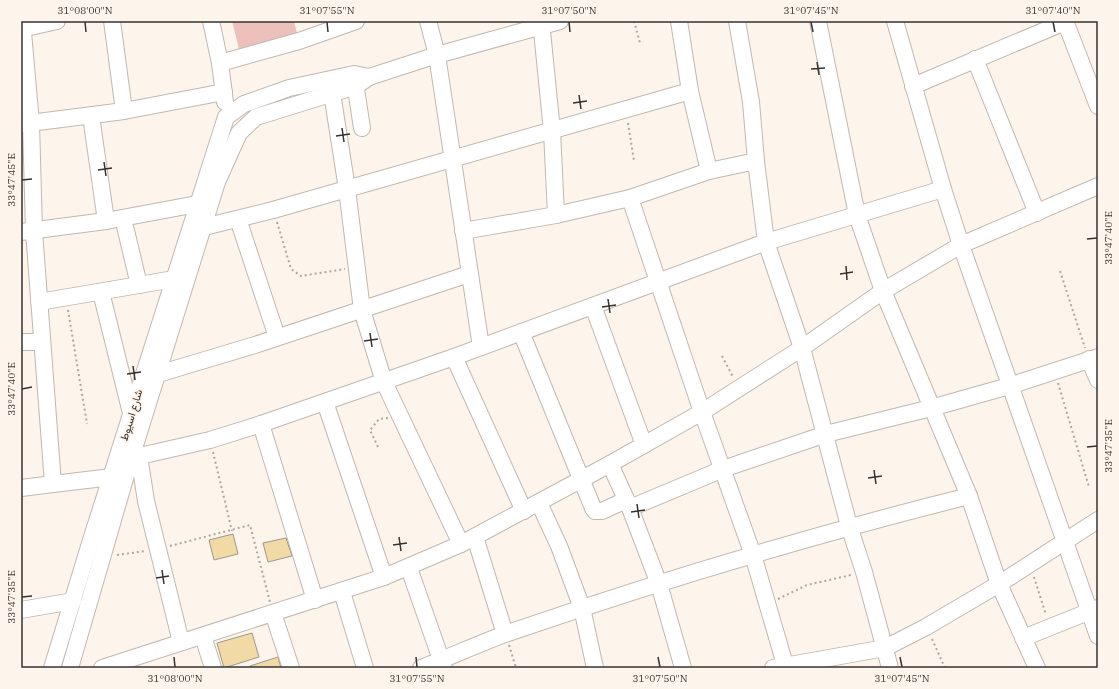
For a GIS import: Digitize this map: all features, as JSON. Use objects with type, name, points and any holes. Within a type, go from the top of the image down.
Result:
[{"type":"street","points":[[53,484],[39,302],[27,231],[26,124],[22,26],[56,21]]},
{"type":"street","points":[[112,21],[124,111]]},
{"type":"street","points":[[211,21],[220,62],[226,117],[239,133],[256,117],[332,93],[360,79],[542,24],[560,21]]},
{"type":"street","points":[[220,62],[299,41],[356,21]]},
{"type":"street","points":[[428,21],[437,55],[481,347]]},
{"type":"street","points":[[679,21],[690,91],[709,171]]},
{"type":"street","points":[[737,21],[751,102],[756,160],[766,242],[802,348],[826,434],[849,526],[864,572],[890,668]]},
{"type":"street","points":[[818,21],[857,215],[883,291],[969,496],[999,584],[1036,668]]},
{"type":"street","points":[[895,21],[943,190],[961,245],[1064,542],[1094,609],[1098,636]]},
{"type":"street","points":[[914,86],[1065,21],[1098,106]]},
{"type":"street","points":[[542,24],[552,131],[556,215]]},
{"type":"street","points":[[975,59],[1037,213]]},
{"type":"street","points":[[226,117],[244,104],[289,88],[360,79]]},
{"type":"street","points":[[360,79],[362,128]]},
{"type":"street","points":[[204,227],[273,210],[453,157],[552,131],[690,91]]},
{"type":"street","points":[[332,93],[347,189],[362,310],[384,382],[461,544]]},
{"type":"street","points":[[26,124],[224,96],[244,104],[256,117]]},
{"type":"street","points":[[91,116],[106,221]]},
{"type":"street","name":"شارع اسيوط","points":[[52,668],[226,117]]},
{"type":"street","name":"شارع اسيوط","points":[[70,668],[102,557],[135,457],[158,374],[217,182],[239,133]]},
{"type":"street","points":[[463,231],[556,215],[630,198],[709,171],[756,160]]},
{"type":"street","points":[[102,668],[144,662],[181,642],[342,592],[409,568],[461,544],[582,480],[702,412],[802,348],[883,291],[961,245],[1098,186]]},
{"type":"street","points":[[181,642],[135,457],[210,440],[261,424],[454,357],[766,242],[943,190]]},
{"type":"street","points":[[630,198],[660,282],[702,412],[753,555],[768,602],[781,667],[884,648],[926,627],[999,584],[1098,520]]},
{"type":"street","points":[[27,231],[106,221],[198,204]]},
{"type":"street","points":[[123,218],[139,285]]},
{"type":"street","points":[[238,219],[277,337]]},
{"type":"street","points":[[158,374],[207,360],[469,274]]},
{"type":"street","points":[[39,302],[174,279]]},
{"type":"street","points":[[101,292],[131,415]]},
{"type":"street","points":[[592,306],[644,445]]},
{"type":"street","points":[[521,332],[595,511],[602,511],[628,504],[723,469],[826,434],[931,408],[1009,386],[1094,358],[1098,380]]},
{"type":"street","points":[[21,342],[41,342]]},
{"type":"street","points":[[454,357],[524,511]]},
{"type":"street","points":[[325,402],[384,577]]},
{"type":"street","points":[[261,424],[315,600]]},
{"type":"street","points":[[610,464],[628,504],[658,584],[683,668]]},
{"type":"street","points":[[21,488],[112,476]]},
{"type":"street","points":[[420,668],[443,664],[505,634],[658,584],[849,526],[969,496]]},
{"type":"street","points":[[538,504],[559,546],[582,608],[595,668]]},
{"type":"street","points":[[475,537],[505,634]]},
{"type":"street","points":[[409,568],[443,664]]},
{"type":"street","points":[[342,592],[365,668]]},
{"type":"street","points":[[21,610],[73,602]]},
{"type":"street","points":[[1023,638],[1094,609]]},
{"type":"street","points":[[273,613],[290,668]]},
{"type":"street","points":[[203,636],[213,668]]},
{"type":"path","points":[[634,21],[640,43]]},
{"type":"path","points":[[625,110],[634,162]]},
{"type":"path","points":[[273,210],[291,269],[301,276],[356,268]]},
{"type":"path","points":[[1060,271],[1094,358]]},
{"type":"path","points":[[66,297],[87,424]]},
{"type":"path","points":[[722,356],[739,389]]},
{"type":"path","points":[[1055,371],[1089,487]]},
{"type":"path","points":[[378,447],[370,430],[379,420],[401,415]]},
{"type":"path","points":[[210,440],[232,531]]},
{"type":"path","points":[[102,557],[157,550],[250,525],[273,613]]},
{"type":"path","points":[[1030,564],[1050,627]]},
{"type":"path","points":[[768,602],[784,598],[807,585],[864,572]]},
{"type":"path","points":[[926,627],[945,668]]},
{"type":"path","points":[[505,634],[516,668]]},
{"type":"shaded area","points":[[232,21],[294,21],[298,38],[240,53]]},
{"type":"building","points":[[233,534],[238,554],[214,560],[209,540]]},
{"type":"building","points":[[286,538],[292,556],[268,562],[263,543]]},
{"type":"building","points":[[252,633],[259,657],[224,668],[217,643]]},
{"type":"building","points":[[278,657],[281,668],[250,668],[250,666]]}]
